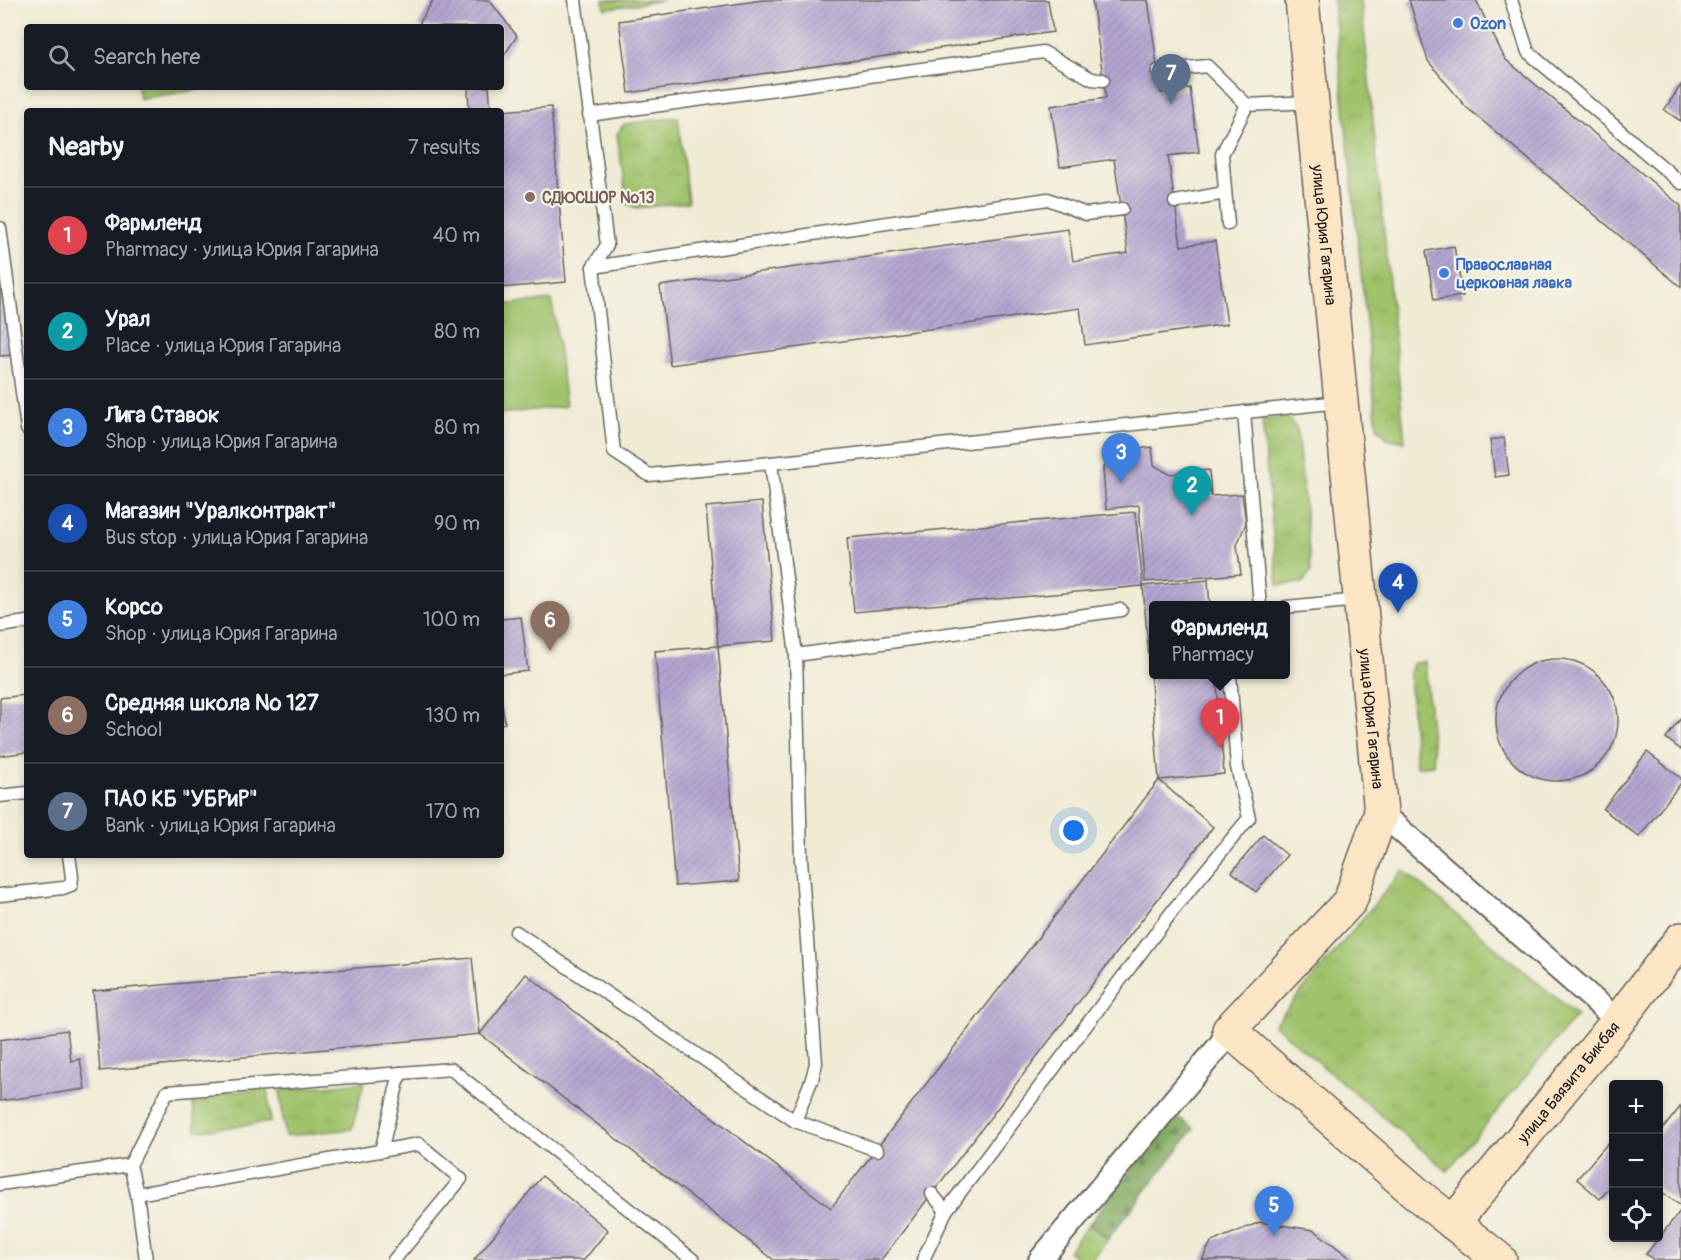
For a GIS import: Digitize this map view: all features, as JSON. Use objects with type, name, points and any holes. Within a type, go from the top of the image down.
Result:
[{"type":"main road","name":"улица Юрия Гагарина","points":[[1229,1030],[1350,901],[1381,813],[1302,0]]},
{"type":"main road","name":"улица Баязита Бикбая","points":[[1453,1223],[1618,1021],[1681,939]]},
{"type":"main road","points":[[1229,1030],[1414,1192],[1500,1260]]},
{"type":"street","points":[[1381,813],[1618,1021]]},
{"type":"street","points":[[1040,1260],[1220,1045],[1229,1030]]},
{"type":"lane","points":[[574,0],[607,245],[592,267],[614,452],[649,475],[771,464],[1341,401]]},
{"type":"lane","points":[[1511,0],[1528,52],[1681,183]]},
{"type":"lane","points":[[589,115],[1043,52],[1092,79],[1103,80]]},
{"type":"lane","points":[[1158,71],[1207,66],[1247,105],[1312,102]]},
{"type":"lane","points":[[1228,224],[1222,154],[1247,105]]},
{"type":"lane","points":[[1175,202],[1225,193]]},
{"type":"lane","points":[[592,267],[1048,199],[1086,214],[1122,209]]},
{"type":"lane","points":[[0,228],[24,407]]},
{"type":"lane","points":[[1244,412],[1260,601]]},
{"type":"lane","points":[[771,464],[796,655],[801,859],[816,1063],[795,1121]]},
{"type":"lane","points":[[1290,607],[1360,600]]},
{"type":"lane","points":[[796,655],[1121,610]]},
{"type":"lane","points":[[0,626],[24,622]]},
{"type":"lane","points":[[923,1260],[946,1211],[1174,909],[1249,818],[1237,767],[1230,679]]},
{"type":"lane","points":[[0,796],[24,793]]},
{"type":"lane","points":[[0,895],[63,888],[71,885],[69,858]]},
{"type":"lane","points":[[516,932],[795,1121],[877,1150]]},
{"type":"lane","points":[[146,1260],[137,1194],[130,1165],[167,1092],[451,1069],[693,1260]]},
{"type":"lane","points":[[381,1151],[400,1073]]},
{"type":"lane","points":[[137,1194],[419,1144],[461,1179],[394,1260]]},
{"type":"lane","points":[[0,1184],[130,1165]]},
{"type":"lane","points":[[932,1194],[946,1211]]},
{"type":"green space","points":[[603,0],[663,0],[605,9]]},
{"type":"green space","points":[[1333,0],[1361,0],[1405,442],[1387,438],[1377,427]]},
{"type":"green space","points":[[138,90],[195,90],[139,99]]},
{"type":"green space","points":[[678,117],[688,202],[637,208],[627,204],[617,134],[624,124]]},
{"type":"green space","points":[[552,300],[566,406],[504,414],[504,305]]},
{"type":"green space","points":[[1287,417],[1297,429],[1311,571],[1303,583],[1278,585],[1262,420]]},
{"type":"green space","points":[[1425,662],[1434,765],[1416,767],[1409,673],[1414,663]]},
{"type":"green space","points":[[1403,870],[1577,1015],[1447,1171],[1274,1025]]},
{"type":"green space","points":[[364,1082],[352,1129],[285,1136],[280,1090]]},
{"type":"green space","points":[[267,1088],[271,1122],[196,1131],[192,1096]]},
{"type":"green space","points":[[1174,1114],[1194,1129],[1108,1239],[1089,1224]]},
{"type":"green space","points":[[1089,1224],[1108,1239],[1092,1260],[1080,1260],[1068,1251]]},
{"type":"building","points":[[433,0],[489,0],[517,36],[504,56],[504,24],[420,24]]},
{"type":"building","points":[[763,0],[1048,0],[1053,32],[629,93],[619,21]]},
{"type":"building","points":[[1092,0],[1148,0],[1161,93],[1190,88],[1199,152],[1168,156],[1181,246],[1215,241],[1227,324],[1085,345],[1080,308],[670,365],[660,286],[1068,229],[1073,261],[1128,253],[1114,159],[1060,167],[1051,106],[1106,98]]},
{"type":"building","points":[[1409,0],[1476,0],[1505,59],[1681,206],[1681,287],[1466,107],[1428,61]]},
{"type":"building","points":[[1681,85],[1681,121],[1664,110]]},
{"type":"building","points":[[468,90],[489,90],[491,108],[469,108]]},
{"type":"building","name":"СДЮСШОР №13","points":[[551,107],[566,282],[504,288],[504,111]]},
{"type":"building","name":"Православная церковная лавка","points":[[1454,246],[1463,296],[1434,300],[1426,251]]},
{"type":"building","points":[[0,278],[12,355],[0,356]]},
{"type":"building","points":[[1504,438],[1509,475],[1495,477],[1490,440]]},
{"type":"building","points":[[1152,447],[1154,465],[1169,474],[1209,470],[1211,496],[1242,494],[1246,523],[1237,545],[1241,574],[1145,582],[1139,505],[1106,509],[1103,467],[1120,455]]},
{"type":"building","points":[[762,502],[775,641],[718,646],[706,507]]},
{"type":"building","points":[[1135,512],[1143,586],[854,612],[847,538]]},
{"type":"building","points":[[1208,580],[1210,601],[1149,601],[1149,659],[1143,586]]},
{"type":"building","points":[[521,617],[528,671],[504,674],[504,619]]},
{"type":"building","points":[[718,646],[739,881],[675,886],[655,651]]},
{"type":"building","points":[[1557,659],[1580,663],[1600,677],[1614,697],[1618,720],[1614,743],[1600,763],[1580,777],[1557,781],[1534,777],[1514,763],[1500,743],[1496,720],[1500,697],[1514,677],[1534,663]]},
{"type":"building","points":[[1151,679],[1216,679],[1224,774],[1159,780]]},
{"type":"building","points":[[24,695],[24,752],[0,756],[0,698]]},
{"type":"building","points":[[1681,718],[1681,750],[1666,738]]},
{"type":"building","points":[[1647,752],[1681,778],[1681,783],[1639,837],[1603,809]]},
{"type":"building","points":[[1159,780],[1213,827],[881,1260],[774,1260],[480,1034],[526,974],[831,1208]]},
{"type":"building","points":[[1263,835],[1287,855],[1256,892],[1232,872]]},
{"type":"building","points":[[472,958],[480,1034],[100,1071],[93,991]]},
{"type":"building","points":[[67,1030],[71,1061],[80,1059],[85,1089],[0,1101],[0,1040]]},
{"type":"building","points":[[1681,1106],[1681,1206],[1663,1193],[1663,1129]]},
{"type":"building","points":[[1609,1144],[1609,1189],[1600,1199],[1577,1179]]},
{"type":"building","points":[[542,1176],[608,1230],[584,1260],[474,1260]]},
{"type":"building","points":[[1681,1210],[1681,1260],[1654,1260],[1646,1254],[1656,1242],[1663,1242],[1663,1233]]},
{"type":"building","points":[[1260,1222],[1314,1230],[1353,1260],[1202,1260],[1211,1242]]},
{"type":"place","name":"Ozon","points":[[1458,23]]},
{"type":"place","name":"ПАО КБ \"УБРиР\"","points":[[1171,104]]},
{"type":"place","name":"СДЮСШОР №13","points":[[530,197]]},
{"type":"place","name":"Православная церковная лавка","points":[[1444,273]]},
{"type":"place","name":"Лига Ставок","points":[[1121,483]]},
{"type":"place","name":"Урал","points":[[1192,516]]},
{"type":"place","name":"Магазин \"Уралконтракт\"","points":[[1398,613]]},
{"type":"place","name":"Средняя школа № 127","points":[[550,651]]},
{"type":"place","name":"Фармленд","points":[[1220,748]]},
{"type":"place","name":"Корсо","points":[[1274,1236]]}]
